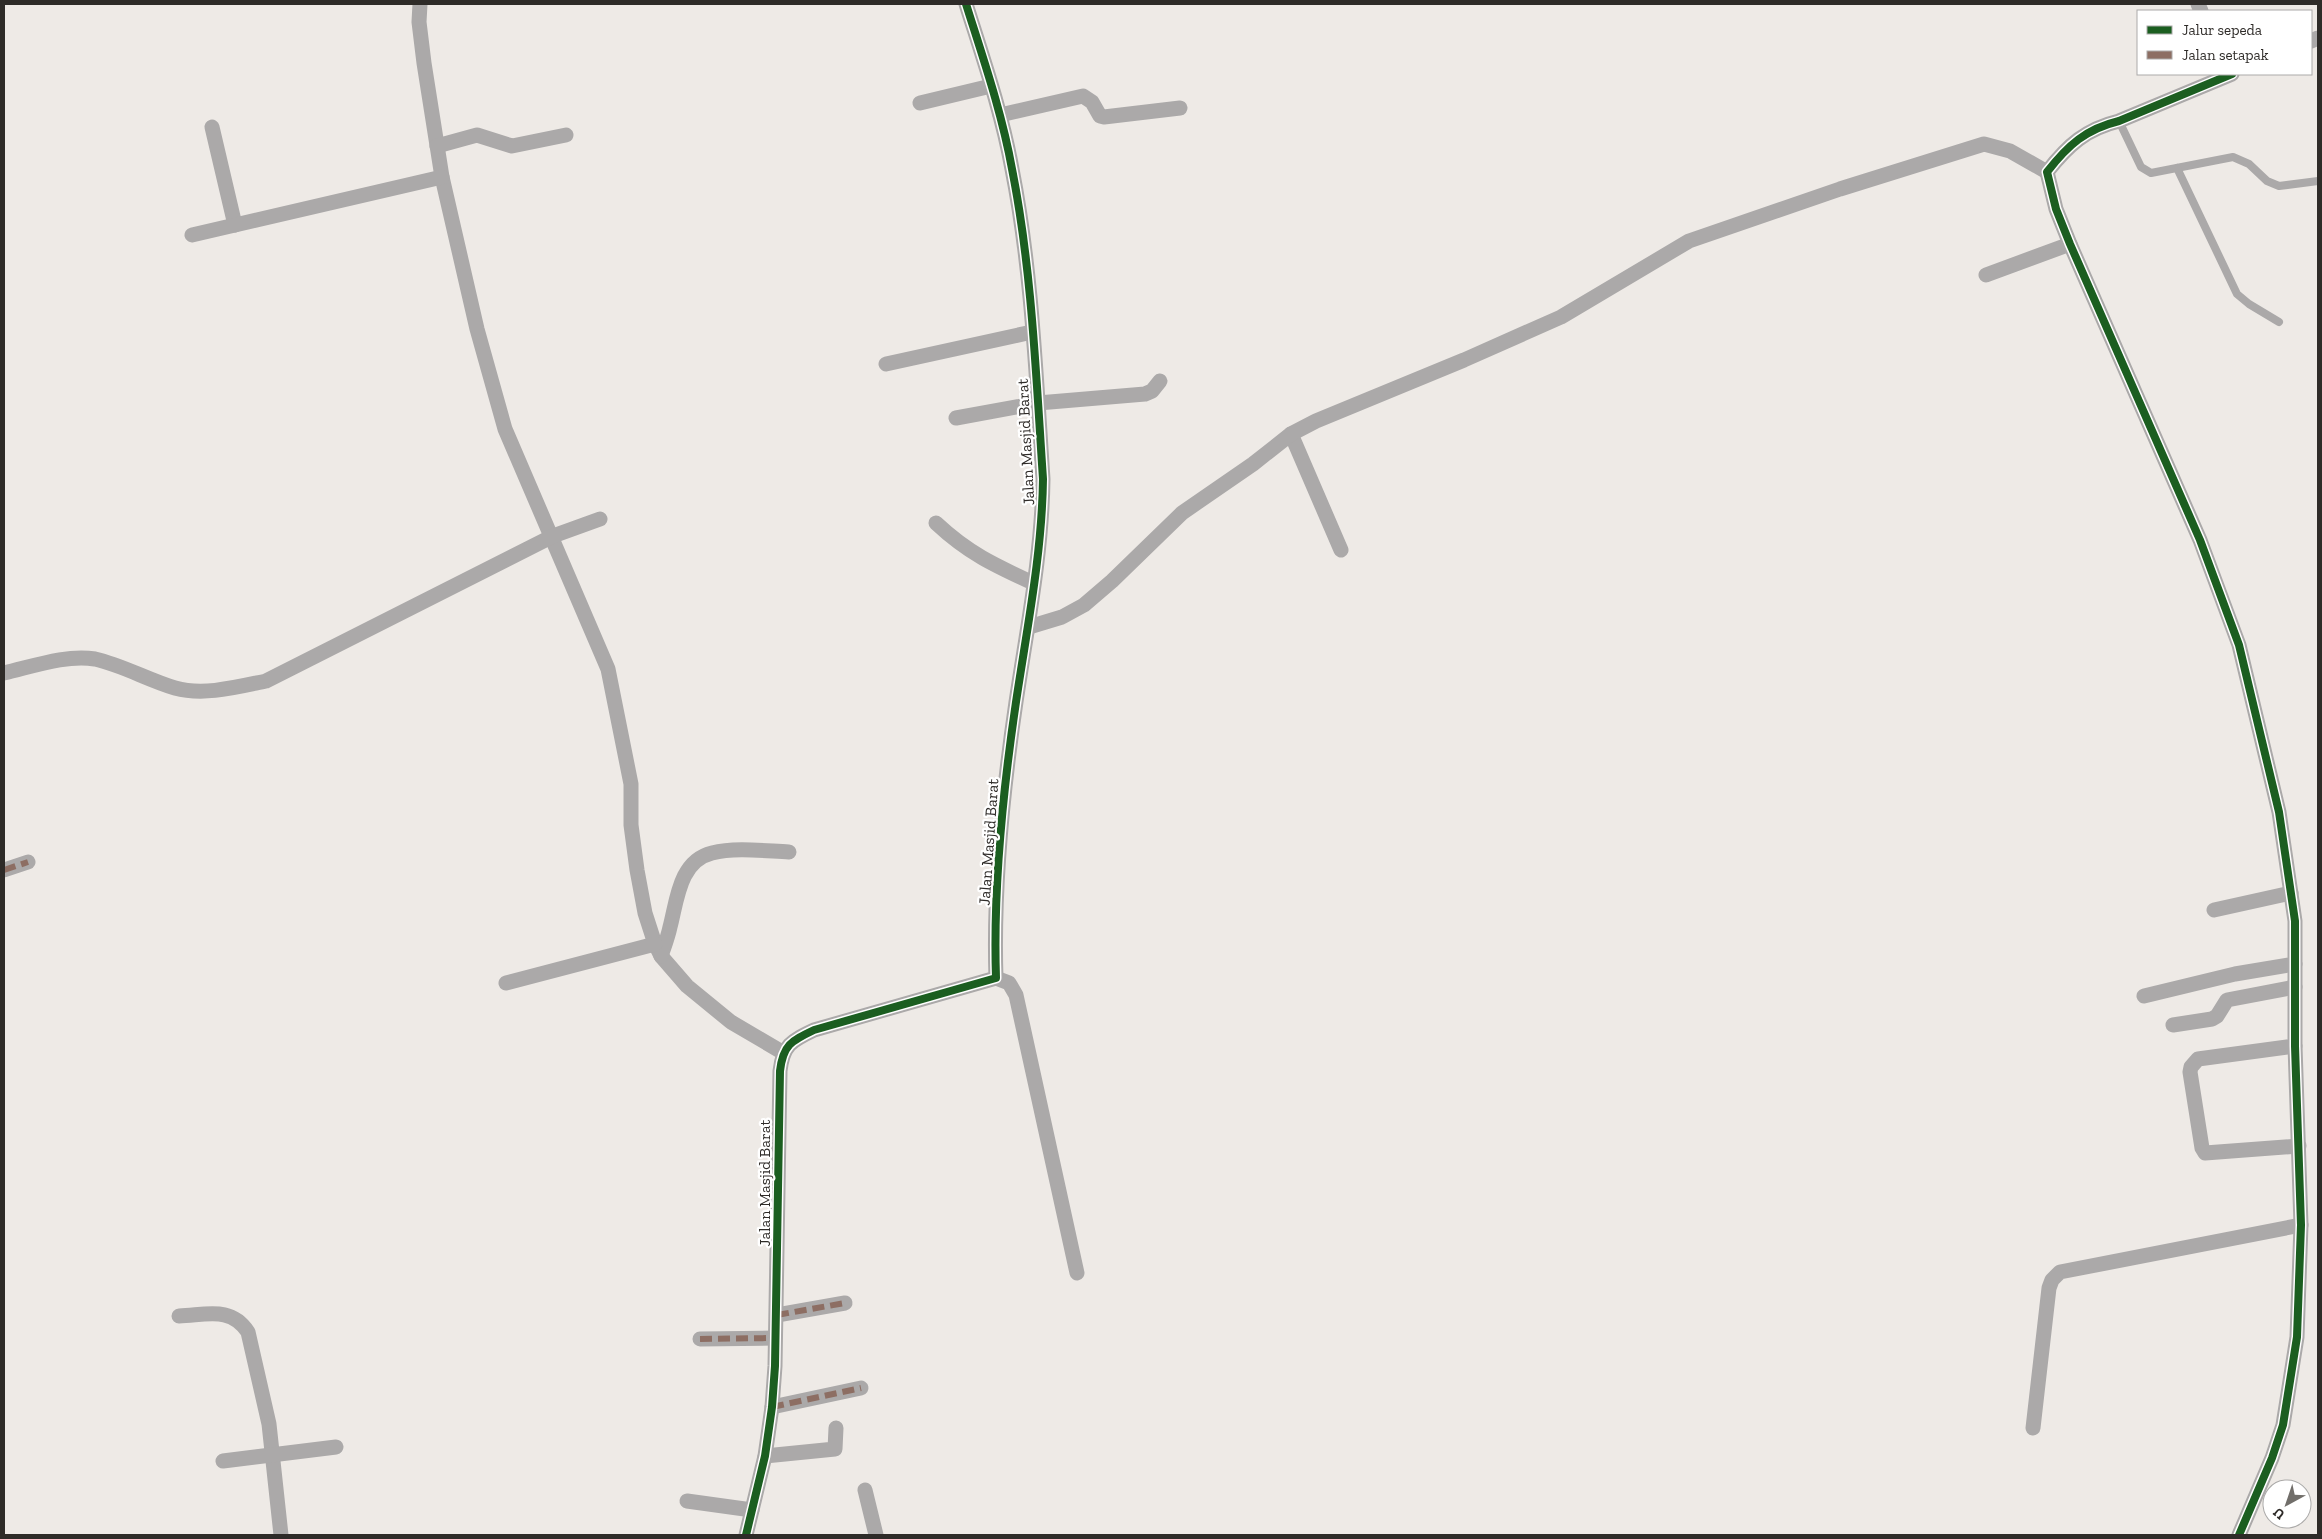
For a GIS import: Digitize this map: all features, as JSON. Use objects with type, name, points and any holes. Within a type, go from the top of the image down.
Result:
[{"type":"street","points":[[420,4],[419,22],[423,54],[442,177],[477,329],[505,429],[553,536],[608,669],[617,705],[631,784],[631,825],[637,870],[645,913],[658,950],[687,986],[717,1011],[782,1052],[799,1037],[814,1030],[996,978],[1008,983],[1016,995],[1077,1273]]},
{"type":"street","name":"Jalan Masjid Barat","points":[[966,4],[1000,115],[1012,168],[1022,228],[1043,479],[1042,519],[1029,627],[1008,757],[998,887],[996,978]]},
{"type":"street","points":[[2228,75],[2119,121],[2104,125],[2070,144],[2051,166],[2056,209],[2188,513],[2239,645],[2279,812],[2292,893],[2295,921],[2295,1046],[2301,1225],[2297,1337],[2282,1425],[2272,1458],[2239,1535]]},
{"type":"street","points":[[920,103],[991,86]]},
{"type":"street","points":[[1000,115],[1083,96],[1089,98],[1100,116],[1104,117],[1180,108]]},
{"type":"street","points":[[212,128],[235,225]]},
{"type":"street","points":[[437,146],[477,135],[512,146],[566,135]]},
{"type":"street","points":[[1029,627],[1062,617],[1084,604],[1112,581],[1182,512],[1253,464],[1291,434],[1316,421],[1464,360],[1561,317],[1689,241],[1723,228],[1984,144],[2051,166]]},
{"type":"street","points":[[192,236],[442,177]]},
{"type":"street","points":[[1986,276],[2070,244]]},
{"type":"street","points":[[886,364],[1032,332]]},
{"type":"street","points":[[956,418],[1038,403],[1145,394],[1152,391],[1160,381]]},
{"type":"street","points":[[1291,434],[1341,550]]},
{"type":"street","points":[[4,673],[84,658],[110,664],[176,688],[192,690],[225,689],[266,681],[553,536],[600,518]]},
{"type":"street","points":[[936,523],[958,543],[983,560],[1033,584]]},
{"type":"street","points":[[658,950],[681,882],[689,869],[698,860],[710,853],[726,851],[789,852]]},
{"type":"street","points":[[4,870],[28,862]]},
{"type":"street","points":[[2214,910],[2292,893]]},
{"type":"street","points":[[506,983],[658,950]]},
{"type":"street","points":[[2144,996],[2235,974],[2295,964]]},
{"type":"street","points":[[2173,1025],[2212,1019],[2217,1016],[2227,1000],[2295,987]]},
{"type":"street","points":[[2295,1046],[2198,1058],[2190,1072],[2202,1148],[2205,1153],[2299,1146]]},
{"type":"street","name":"Jalan Masjid Barat","points":[[746,1535],[765,1456],[776,1366],[778,1114],[782,1052]]},
{"type":"street","points":[[2033,1428],[2048,1288],[2052,1280],[2060,1272],[2301,1225]]},
{"type":"street","points":[[776,1315],[845,1303]]},
{"type":"street","points":[[179,1316],[230,1314],[240,1320],[248,1332],[269,1424],[281,1535]]},
{"type":"street","points":[[700,1339],[775,1338]]},
{"type":"street","points":[[772,1407],[860,1388]]},
{"type":"street","points":[[765,1456],[835,1449],[836,1428]]},
{"type":"street","points":[[223,1461],[336,1447]]},
{"type":"street","points":[[865,1490],[876,1535]]},
{"type":"street","points":[[687,1501],[752,1510]]},
{"type":"lane","points":[[2119,121],[2141,167],[2151,173],[2233,157],[2249,164],[2267,181],[2279,186],[2318,181]]},
{"type":"lane","points":[[2177,168],[2237,294],[2249,304],[2279,322]]},
{"type":"marked path","points":[[4,870],[28,862]]},
{"type":"marked path","points":[[777,1315],[845,1303]]},
{"type":"marked path","points":[[700,1339],[775,1338]]},
{"type":"marked path","points":[[772,1407],[861,1388]]},
{"type":"cycle path","points":[[746,1535],[765,1456],[772,1407],[775,1366],[780,1071],[783,1055],[789,1045],[799,1037],[814,1030],[996,978],[996,910],[1003,805],[1011,735],[1037,563],[1043,479],[1029,284],[1019,207],[1003,127],[966,4]]},
{"type":"cycle path","points":[[2230,75],[2119,121],[2107,124],[2087,134],[2070,146],[2047,172],[2056,209],[2070,244],[2200,540],[2239,645],[2279,812],[2295,921],[2295,1046],[2301,1225],[2297,1337],[2283,1425],[2272,1458],[2239,1535]]}]
